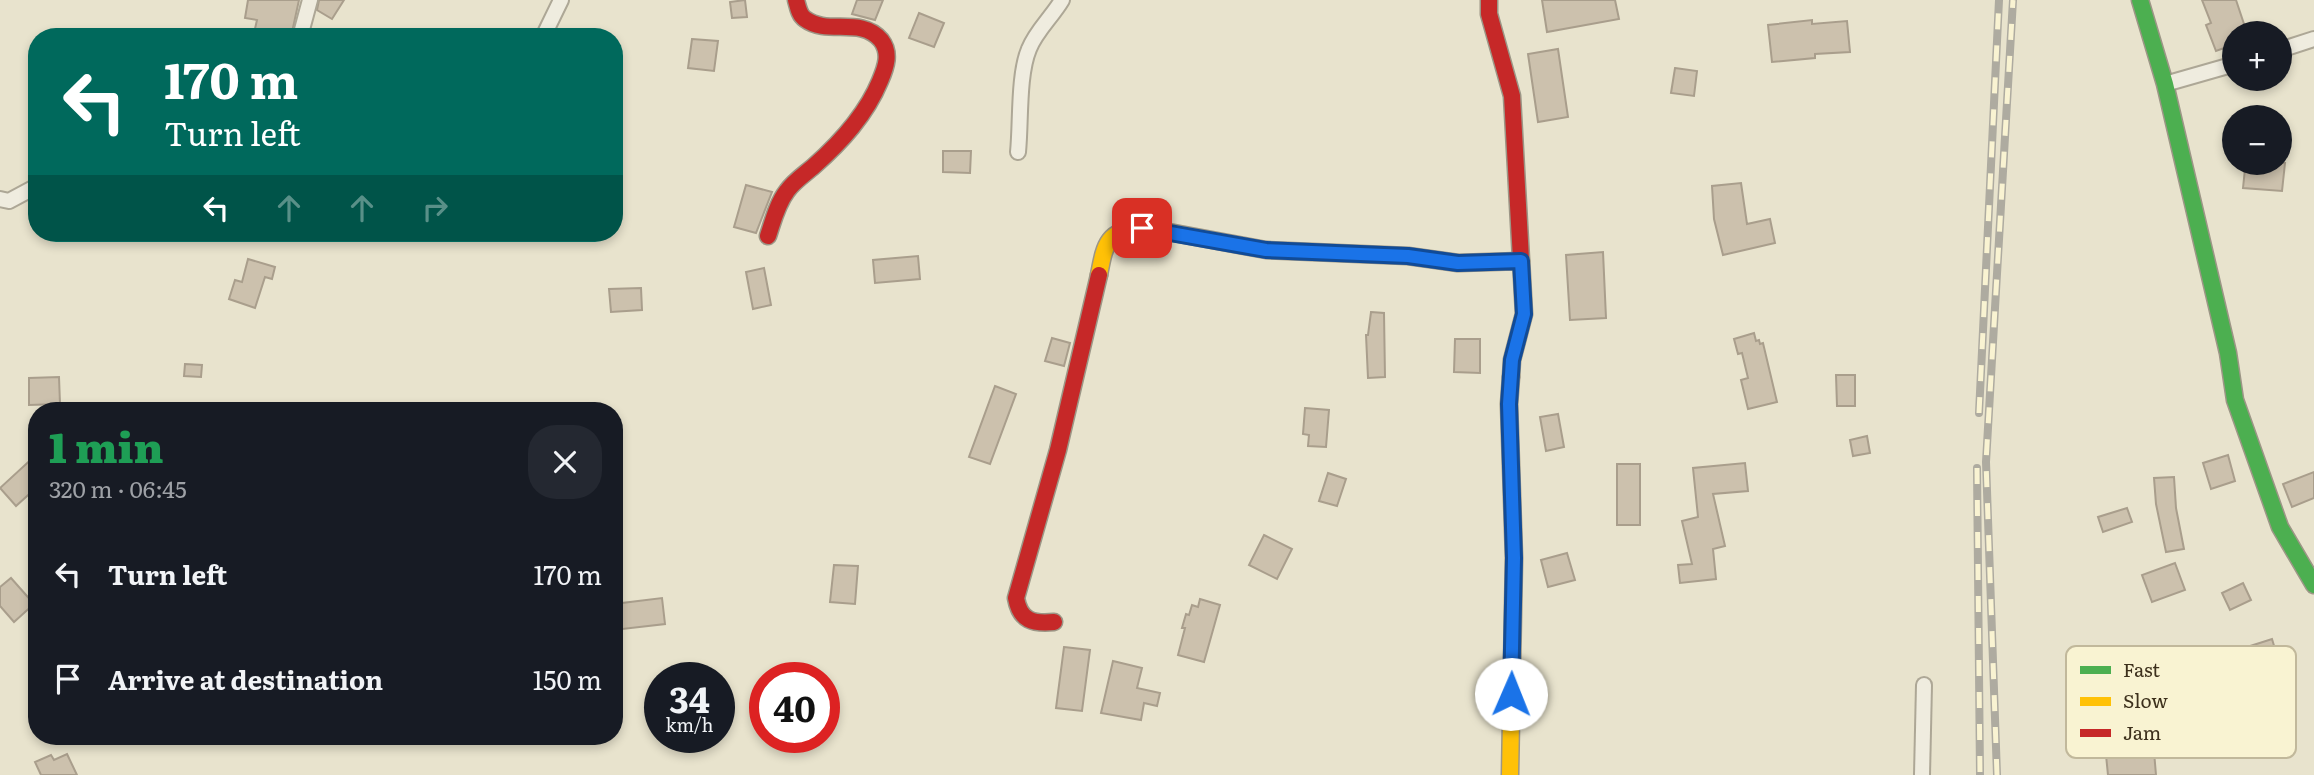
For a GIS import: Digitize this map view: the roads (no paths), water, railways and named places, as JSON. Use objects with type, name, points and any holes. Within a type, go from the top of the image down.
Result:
[{"type":"street","points":[[302,28],[310,0]]},
{"type":"street","points":[[547,28],[561,0]]},
{"type":"street","points":[[768,236],[787,189],[836,146],[871,103],[882,80],[888,54],[886,47],[877,37],[862,28],[824,25],[805,19],[799,12],[796,0]]},
{"type":"street","points":[[1018,152],[1024,68],[1028,50],[1062,0]]},
{"type":"street","points":[[1489,0],[1489,14],[1512,96],[1524,314],[1512,360],[1509,404],[1514,558],[1510,775]]},
{"type":"street","points":[[2140,0],[2165,84],[2228,354],[2235,400],[2280,527],[2314,585]]},
{"type":"street","points":[[2292,46],[2314,40]]},
{"type":"street","points":[[2165,84],[2222,68]]},
{"type":"street","points":[[0,199],[9,201],[28,191]]},
{"type":"street","points":[[1054,622],[1041,623],[1025,619],[1017,611],[1016,598],[1058,450],[1104,248],[1113,235],[1125,229],[1142,228],[1266,250],[1408,256],[1458,263],[1521,261]]},
{"type":"street","points":[[1922,775],[1924,685]]},
{"type":"railway","points":[[1979,413],[1999,0]]},
{"type":"railway","points":[[1997,775],[1986,462],[2013,0]]},
{"type":"railway","points":[[1977,468],[1980,775]]}]
